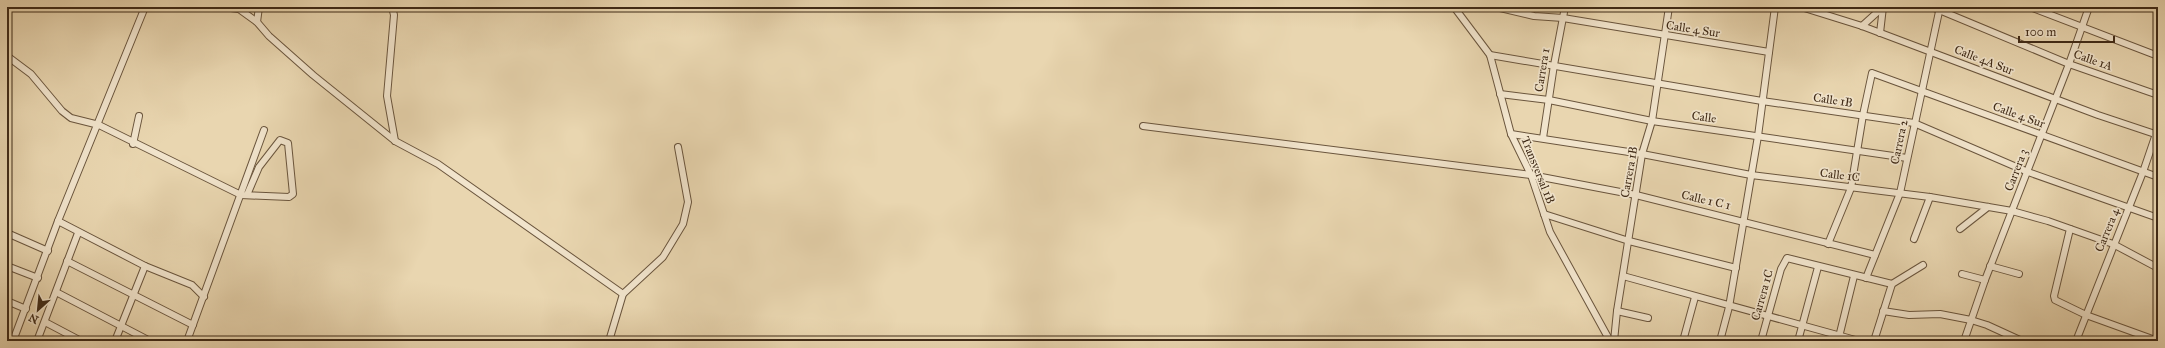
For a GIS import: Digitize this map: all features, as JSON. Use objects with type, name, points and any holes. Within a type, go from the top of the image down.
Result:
[{"type":"street","points":[[13,341],[38,278],[58,221],[99,125],[145,7]]},
{"type":"street","points":[[224,7],[239,9],[257,22],[269,36],[313,75],[395,141],[438,164],[623,294]]},
{"type":"street","points":[[257,22],[259,7]]},
{"type":"street","points":[[392,7],[394,15],[388,96],[395,141]]},
{"type":"street","name":"Transversal 1B","points":[[1454,7],[1490,55],[1511,134],[1531,174],[1550,232],[1610,341]]},
{"type":"street","name":"Calle 4 Sur","points":[[1496,7],[1534,16],[1563,18],[1664,36],[1769,52]]},
{"type":"street","name":"Carrera 1","points":[[1543,138],[1554,65],[1565,7]]},
{"type":"street","name":"Carrera 1B","points":[[1614,341],[1617,311],[1642,154],[1652,121],[1669,7]]},
{"type":"street","points":[[1720,341],[1729,307],[1758,136],[1775,7]]},
{"type":"street","name":"Calle 4A Sur","points":[[1801,7],[1862,26],[2055,99],[2157,132]]},
{"type":"street","name":"Calle 1A","points":[[1932,7],[1940,8],[2069,64],[2158,95]]},
{"type":"street","points":[[2030,7],[2158,56]]},
{"type":"street","name":"Carrera 3","points":[[1964,341],[1990,266],[2028,172],[2089,7]]},
{"type":"street","points":[[1862,26],[1882,8]]},
{"type":"street","points":[[1880,33],[1882,8]]},
{"type":"street","name":"Carrera 2","points":[[1866,278],[1900,193],[1914,123],[1923,91],[1929,51],[1940,8]]},
{"type":"street","name":"Calle 1B","points":[[1490,55],[1762,101],[1914,123],[2028,172],[2158,218]]},
{"type":"street","points":[[7,56],[31,74],[62,111],[71,118],[99,125],[134,144],[244,195],[289,197],[293,194],[288,143],[280,140],[259,167],[244,195],[214,266],[187,341]]},
{"type":"street","name":"Calle 4 Sur","points":[[1863,115],[1872,73],[2158,177]]},
{"type":"street","name":"Calle","points":[[1500,94],[1549,100],[1652,121],[1907,158]]},
{"type":"street","points":[[1828,244],[1851,188],[1863,115]]},
{"type":"street","points":[[134,144],[139,116]]},
{"type":"street","name":"Calle 1 C 1","points":[[1143,126],[1531,174],[1636,195],[1743,220],[1828,244],[1875,255]]},
{"type":"street","points":[[244,195],[264,130]]},
{"type":"street","name":"Carrera 4","points":[[2076,341],[2113,244],[2143,172],[2157,132]]},
{"type":"street","name":"Calle 1C","points":[[1511,134],[1642,154],[1751,175],[1930,197],[2012,211],[2113,244],[2158,268]]},
{"type":"street","points":[[610,341],[623,294],[663,257],[683,224],[688,202],[678,147]]},
{"type":"street","points":[[1914,239],[1930,197]]},
{"type":"street","points":[[1960,229],[1988,207]]},
{"type":"street","points":[[1544,214],[1629,241],[1736,268]]},
{"type":"street","points":[[58,221],[78,233],[145,266],[192,285],[204,297]]},
{"type":"street","points":[[2070,229],[2054,296],[2059,303],[2086,315],[2158,341]]},
{"type":"street","points":[[7,233],[48,251]]},
{"type":"street","points":[[37,341],[78,233]]},
{"type":"street","name":"Carrera 1C","points":[[1760,341],[1781,269],[1786,260],[1790,258],[1818,267]]},
{"type":"street","points":[[67,261],[193,325]]},
{"type":"street","points":[[1874,341],[1892,284],[1923,265]]},
{"type":"street","points":[[7,266],[38,278]]},
{"type":"street","points":[[115,341],[145,266]]},
{"type":"street","points":[[1990,266],[2019,274]]},
{"type":"street","points":[[1798,341],[1818,267],[1892,284]]},
{"type":"street","points":[[1962,274],[1985,280]]},
{"type":"street","points":[[1623,276],[1729,307],[1802,325],[1838,338],[1859,341]]},
{"type":"street","points":[[1838,338],[1854,276]]},
{"type":"street","points":[[56,292],[150,341]]},
{"type":"street","points":[[1683,341],[1695,297]]},
{"type":"street","points":[[7,301],[26,309]]},
{"type":"street","points":[[1617,311],[1648,318]]},
{"type":"street","points":[[1883,311],[1909,316],[1940,314],[1971,320],[1987,325],[2022,341]]},
{"type":"street","points":[[45,322],[81,341]]}]
